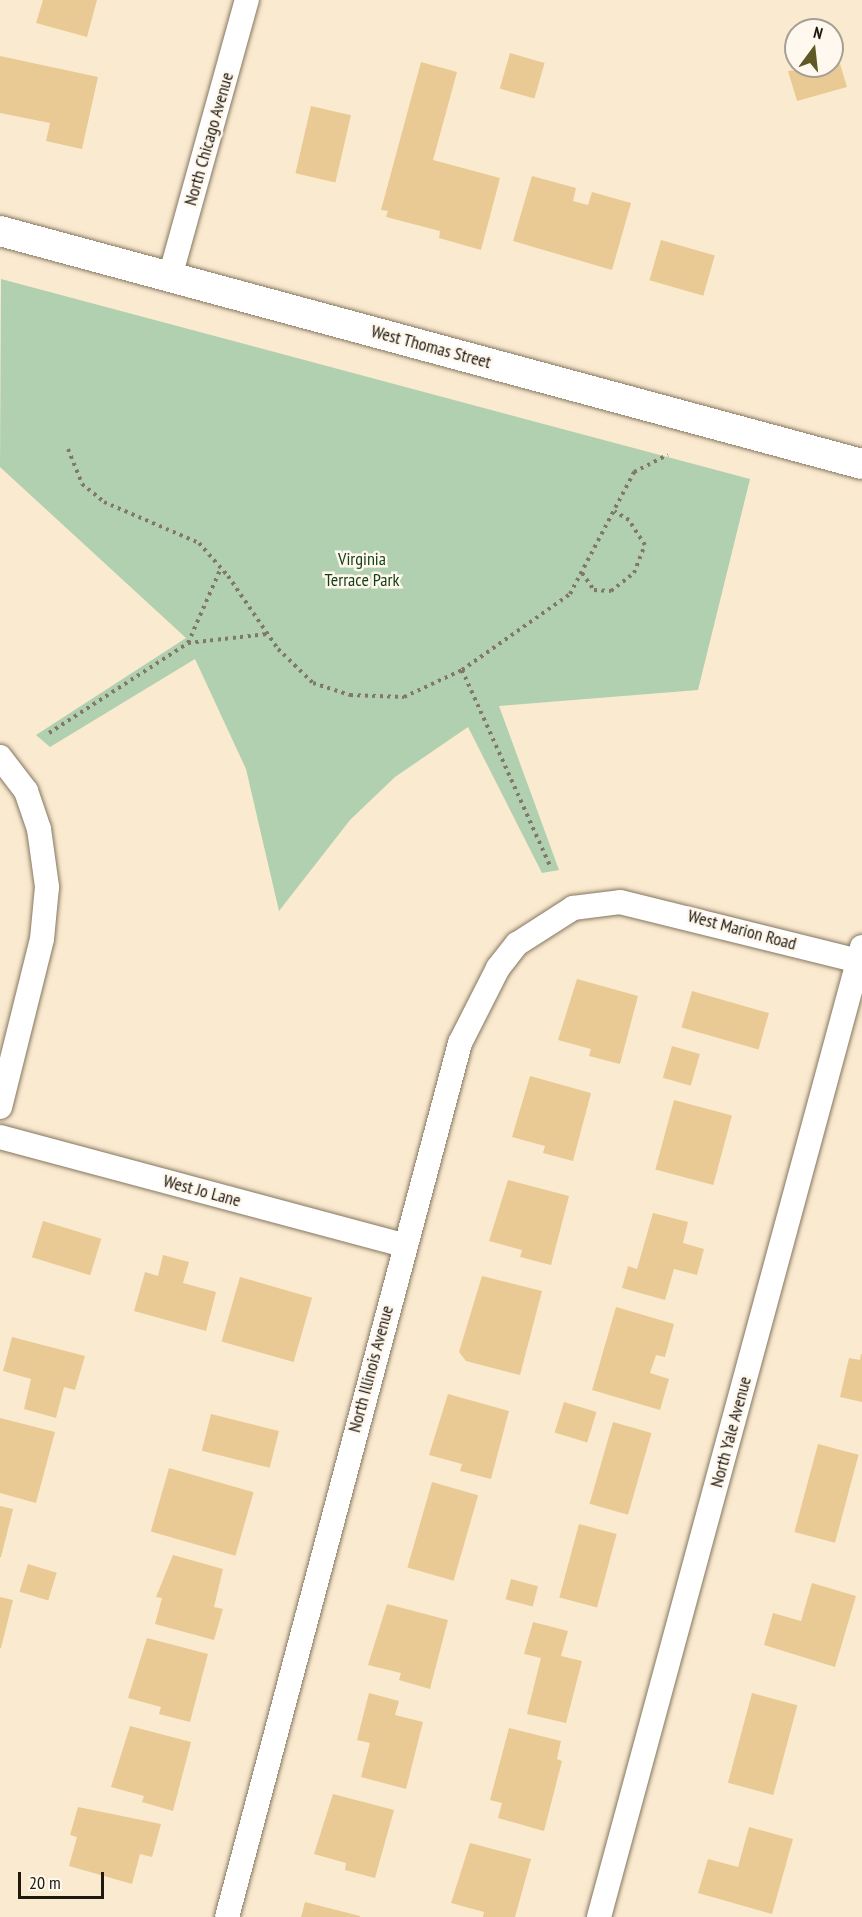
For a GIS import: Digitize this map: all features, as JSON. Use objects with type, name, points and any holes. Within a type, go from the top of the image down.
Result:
[{"type":"street","name":"North Chicago Avenue","points":[[171,277],[247,0]]},
{"type":"street","name":"West Thomas Street","points":[[0,231],[862,464]]},
{"type":"street","points":[[0,757],[26,791],[39,829],[47,887],[42,939],[0,1107]]},
{"type":"street","name":"West Marion Road","points":[[621,902],[861,957]]},
{"type":"street","name":"North Illinois Avenue","points":[[227,1917],[403,1245],[468,1020],[498,968],[517,944],[573,908],[621,902]]},
{"type":"street","name":"North Yale Avenue","points":[[599,1917],[861,957]]},
{"type":"street","name":"West Jo Lane","points":[[0,1137],[403,1245]]},
{"type":"path","points":[[68,449],[82,484],[104,502],[199,543],[221,568],[268,634],[313,683],[350,695],[404,697],[462,670],[570,594],[634,472],[668,455]]},
{"type":"path","points":[[582,573],[594,590],[611,591],[634,573],[645,545],[629,520],[614,511]]},
{"type":"path","points":[[188,643],[221,568]]},
{"type":"path","points":[[49,733],[188,643],[268,634]]},
{"type":"path","points":[[462,670],[550,866]]},
{"type":"green space","name":"Virginia Terrace Park","points":[[1,279],[750,479],[698,690],[499,706],[559,870],[542,873],[468,727],[395,777],[350,820],[279,911],[246,769],[195,659],[50,747],[36,735],[186,638],[0,467]]},
{"type":"building","points":[[43,0],[97,0],[87,37],[36,23]]},
{"type":"building","points":[[510,53],[545,63],[534,98],[500,89]]},
{"type":"building","points":[[0,56],[98,77],[82,149],[46,141],[50,123],[0,113]]},
{"type":"building","points":[[421,62],[457,72],[433,160],[500,178],[481,250],[439,238],[440,231],[386,217],[388,211],[381,210]]},
{"type":"building","points":[[844,77],[847,87],[797,101],[790,78]]},
{"type":"building","points":[[311,106],[351,115],[335,182],[295,173]]},
{"type":"building","points":[[532,176],[576,188],[573,201],[588,205],[592,192],[631,203],[612,270],[513,241]]},
{"type":"building","points":[[661,240],[715,255],[703,296],[649,280]]},
{"type":"building","points":[[577,979],[638,996],[620,1064],[589,1056],[591,1049],[558,1040]]},
{"type":"building","points":[[692,991],[769,1013],[758,1050],[682,1028]]},
{"type":"building","points":[[672,1046],[700,1054],[691,1086],[663,1078]]},
{"type":"building","points":[[530,1076],[591,1093],[573,1161],[543,1153],[545,1146],[512,1137]]},
{"type":"building","points":[[674,1100],[732,1116],[713,1185],[655,1170]]},
{"type":"building","points":[[508,1180],[569,1196],[551,1265],[520,1257],[522,1250],[489,1241]]},
{"type":"building","points":[[653,1213],[688,1222],[683,1243],[704,1249],[697,1275],[674,1269],[665,1300],[622,1288],[628,1266],[637,1269]]},
{"type":"building","points":[[43,1221],[101,1239],[90,1275],[32,1257]]},
{"type":"building","points":[[163,1255],[189,1262],[183,1283],[216,1292],[206,1331],[134,1311],[145,1272],[158,1276]]},
{"type":"building","points":[[482,1276],[542,1291],[520,1375],[466,1361],[459,1352]]},
{"type":"building","points":[[240,1277],[312,1298],[294,1362],[222,1341]]},
{"type":"building","points":[[616,1307],[674,1324],[665,1357],[656,1355],[650,1373],[669,1379],[660,1410],[592,1390]]},
{"type":"building","points":[[12,1337],[85,1356],[75,1390],[64,1387],[56,1418],[24,1409],[31,1379],[3,1371]]},
{"type":"building","points":[[861,1354],[862,1402],[840,1397],[849,1358],[860,1360]]},
{"type":"building","points":[[448,1394],[509,1411],[491,1479],[460,1471],[462,1464],[429,1455]]},
{"type":"building","points":[[564,1402],[597,1412],[587,1443],[555,1433]]},
{"type":"building","points":[[211,1414],[279,1431],[270,1468],[202,1451]]},
{"type":"building","points":[[0,1418],[55,1432],[36,1503],[0,1493]]},
{"type":"building","points":[[613,1422],[651,1433],[628,1515],[590,1504]]},
{"type":"building","points":[[818,1444],[859,1455],[835,1543],[794,1532]]},
{"type":"building","points":[[169,1468],[254,1492],[235,1556],[151,1531]]},
{"type":"building","points":[[432,1482],[478,1495],[454,1581],[407,1568]]},
{"type":"building","points":[[0,1506],[13,1509],[1,1557],[0,1557]]},
{"type":"building","points":[[579,1524],[617,1534],[597,1608],[559,1597]]},
{"type":"building","points":[[173,1555],[223,1569],[214,1607],[223,1609],[214,1640],[155,1624],[162,1598],[156,1597]]},
{"type":"building","points":[[28,1564],[57,1573],[48,1601],[20,1592]]},
{"type":"building","points":[[511,1579],[538,1586],[533,1607],[506,1599]]},
{"type":"building","points":[[812,1583],[856,1596],[835,1667],[764,1645],[773,1613],[801,1621]]},
{"type":"building","points":[[0,1597],[13,1600],[1,1648],[0,1648]]},
{"type":"building","points":[[387,1604],[448,1620],[430,1689],[399,1680],[401,1673],[368,1665]]},
{"type":"building","points":[[533,1622],[568,1631],[561,1656],[582,1661],[566,1723],[527,1714],[541,1658],[524,1654]]},
{"type":"building","points":[[147,1638],[208,1654],[190,1722],[159,1714],[161,1707],[128,1698]]},
{"type":"building","points":[[369,1693],[399,1701],[395,1715],[423,1722],[406,1789],[361,1777],[370,1743],[357,1740]]},
{"type":"building","points":[[752,1693],[797,1705],[773,1795],[728,1783]]},
{"type":"building","points":[[130,1726],[191,1742],[173,1811],[142,1802],[144,1796],[111,1787]]},
{"type":"building","points":[[509,1728],[561,1741],[557,1759],[562,1761],[544,1831],[498,1818],[502,1803],[490,1800]]},
{"type":"building","points":[[333,1794],[394,1810],[375,1878],[345,1870],[346,1863],[314,1854]]},
{"type":"building","points":[[78,1807],[161,1824],[152,1857],[140,1854],[132,1884],[69,1866],[77,1837],[70,1835]]},
{"type":"building","points":[[749,1827],[793,1839],[772,1914],[698,1893],[708,1859],[738,1867]]},
{"type":"building","points":[[470,1843],[531,1859],[515,1917],[483,1917],[484,1912],[451,1903]]},
{"type":"building","points":[[305,1902],[360,1916],[360,1917],[301,1917]]}]
